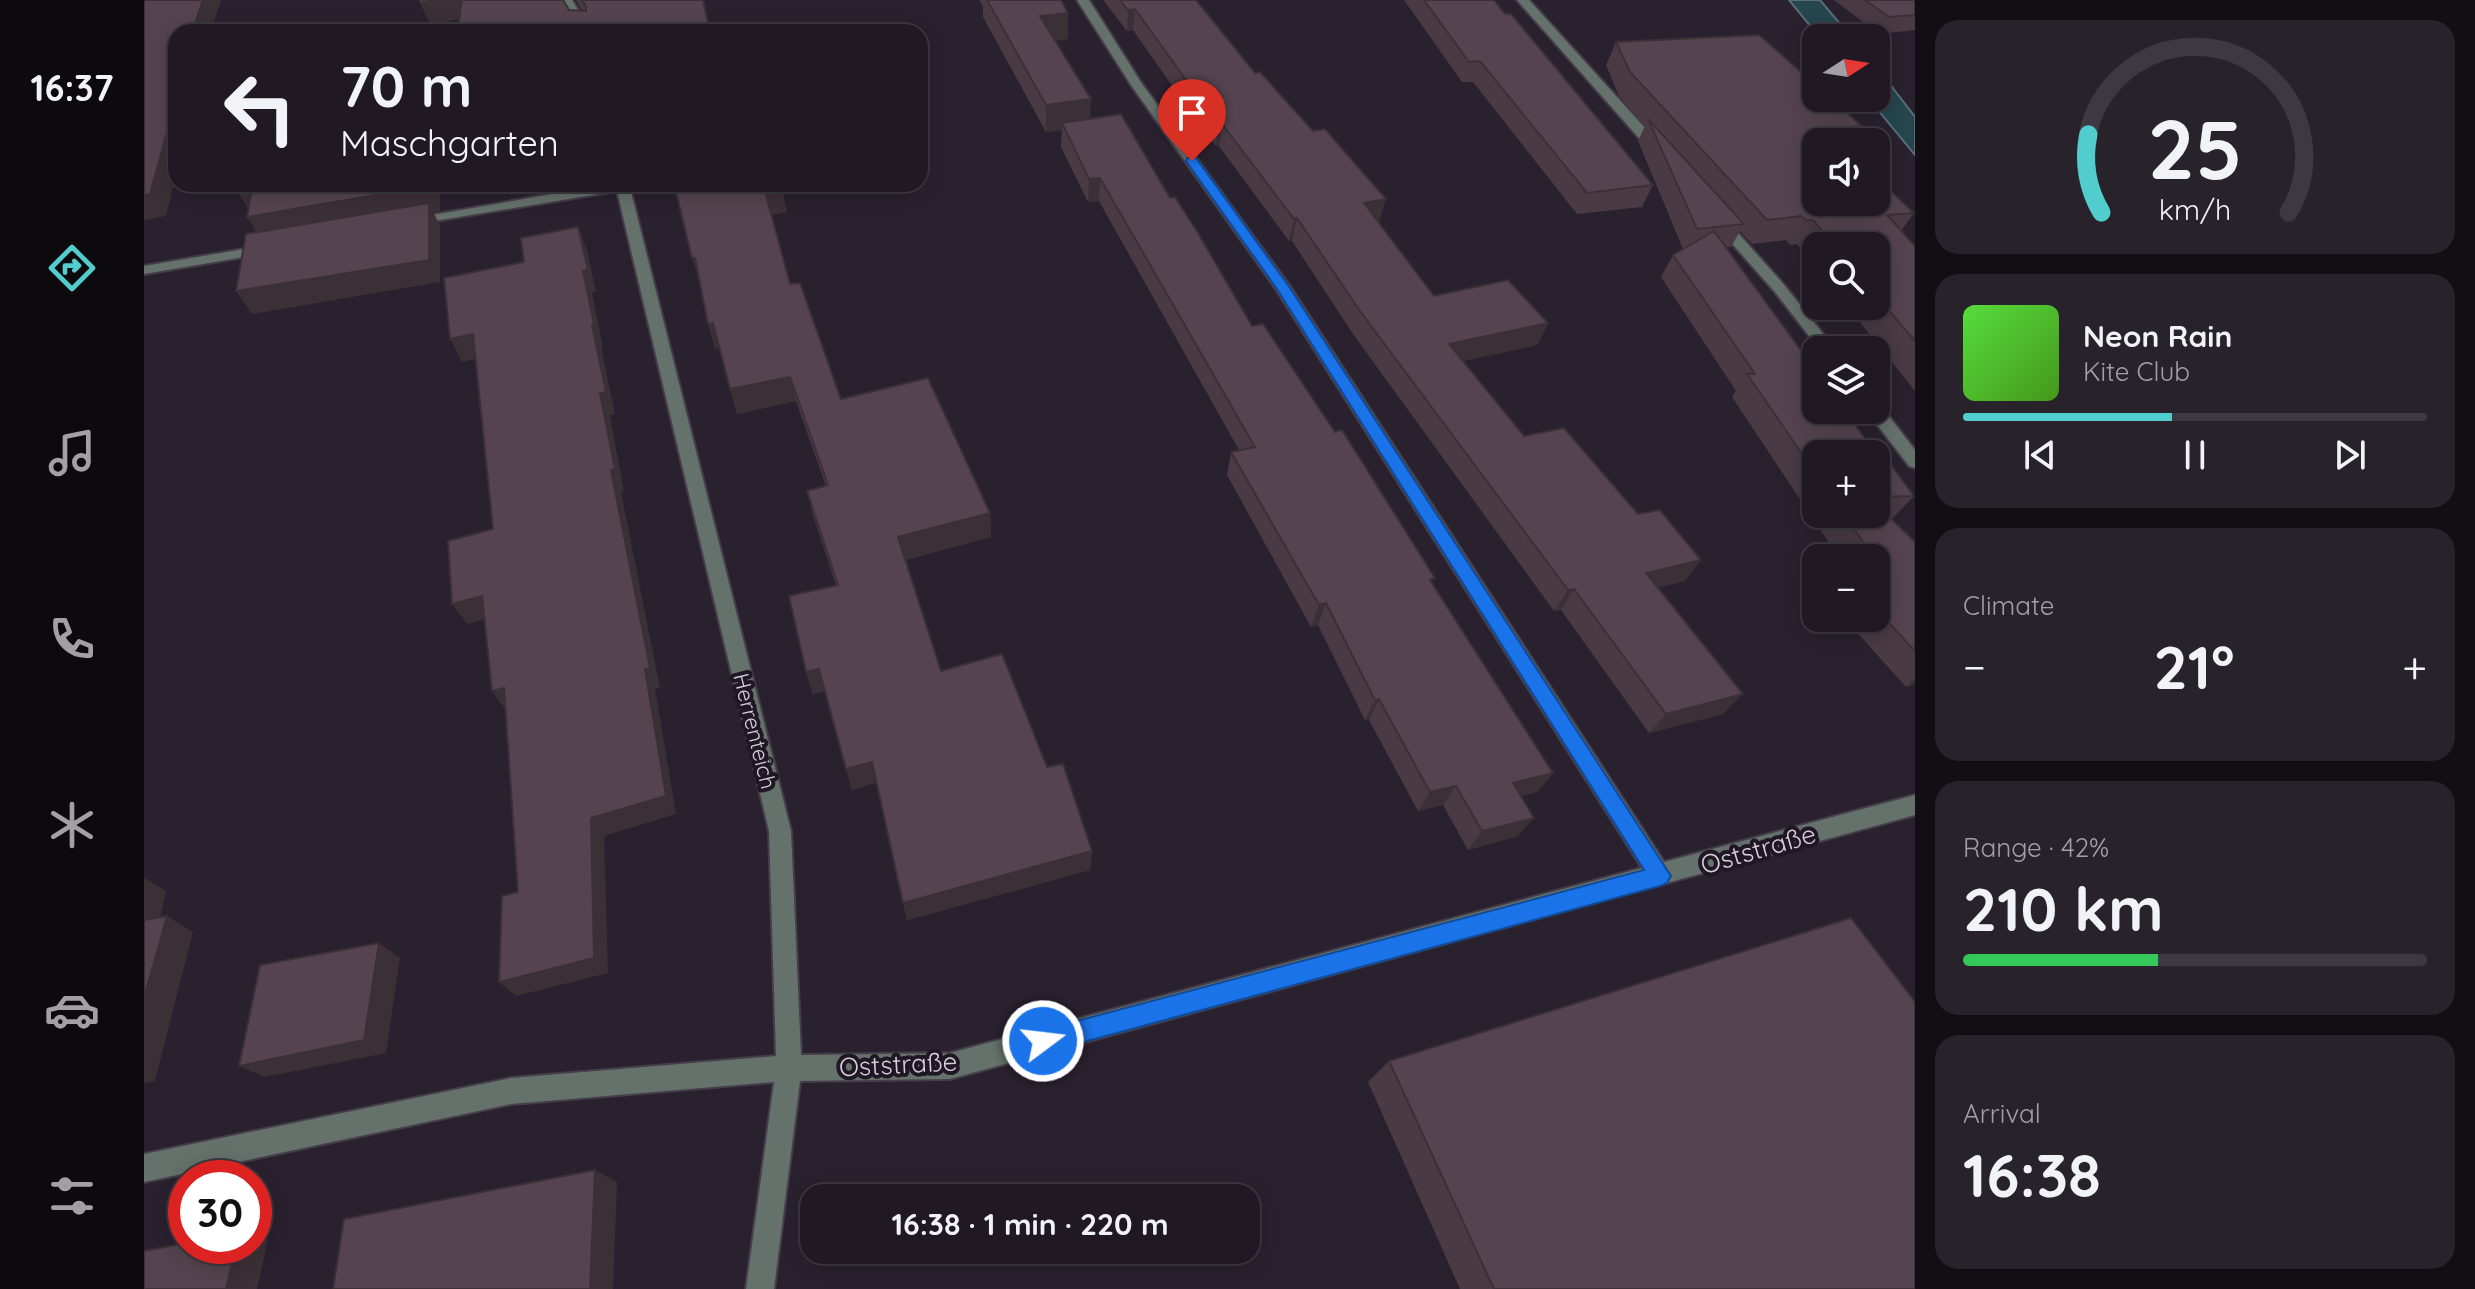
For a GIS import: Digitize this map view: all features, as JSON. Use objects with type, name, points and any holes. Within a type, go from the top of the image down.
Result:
[{"type":"street","points":[[566,0],[580,24]]},
{"type":"street","points":[[1083,0],[1137,85],[1283,288],[1660,876]]},
{"type":"street","points":[[1523,0],[1666,161]]},
{"type":"street","points":[[395,226],[583,192]]},
{"type":"street","name":"Herrenteich","points":[[624,192],[780,831],[789,1068],[760,1289]]},
{"type":"street","points":[[1708,207],[1817,336]]},
{"type":"street","points":[[144,270],[288,245]]},
{"type":"street","points":[[1886,424],[1915,462]]},
{"type":"street","name":"Oststraße","points":[[144,1168],[511,1091],[789,1068],[950,1066],[1915,805]]},
{"type":"water","points":[[1789,0],[1820,0],[1840,24],[1809,24]]},
{"type":"water","points":[[1890,84],[1915,117],[1915,155],[1880,112],[1890,112]]},
{"type":"building","points":[[144,0],[203,0],[195,24],[168,24],[168,129],[150,194],[144,195]]},
{"type":"building","points":[[462,0],[563,0],[569,10],[586,11],[582,0],[703,0],[708,24],[458,24]]},
{"type":"building","points":[[987,0],[1061,0],[1068,13],[1040,16],[1091,99],[1046,105]]},
{"type":"building","points":[[1120,0],[1196,0],[1255,73],[1260,72],[1313,131],[1325,129],[1386,199],[1364,203],[1434,296],[1508,280],[1548,323],[1449,344],[1524,436],[1564,428],[1638,514],[1660,510],[1701,560],[1646,573],[1743,694],[1666,714],[1574,589],[1568,590],[1360,311],[1297,218],[1294,219],[1204,105],[1135,9],[1128,10]]},
{"type":"building","points":[[1424,0],[1494,0],[1505,14],[1511,14],[1653,185],[1587,193],[1480,61],[1469,62]]},
{"type":"building","points":[[1865,0],[1915,0],[1915,15],[1889,17]]},
{"type":"building","points":[[1759,35],[1802,73],[1802,112],[1846,112],[1862,126],[1802,128],[1802,216],[1888,216],[1915,246],[1915,341],[1890,312],[1890,232],[1823,232],[1813,220],[1801,216],[1767,220],[1630,72],[1616,42]]},
{"type":"building","points":[[1121,114],[1170,198],[1175,197],[1198,233],[1252,326],[1263,324],[1335,432],[1342,430],[1435,578],[1430,580],[1553,773],[1513,783],[1534,818],[1482,831],[1456,786],[1430,792],[1379,699],[1375,700],[1326,603],[1319,605],[1231,452],[1255,447],[1100,178],[1089,179],[1062,123]]},
{"type":"building","points":[[1648,119],[1744,224],[1697,229]]},
{"type":"building","points":[[1890,190],[1914,213],[1890,215]]},
{"type":"building","points":[[251,192],[393,192],[247,217]]},
{"type":"building","points":[[676,192],[765,192],[790,284],[800,283],[841,399],[928,378],[990,513],[898,537],[941,671],[1002,654],[1047,767],[1063,764],[1092,851],[903,903],[872,762],[846,769],[819,669],[806,672],[789,596],[838,585],[807,491],[828,485],[790,377],[730,389],[713,323],[708,324],[695,258],[692,258]]},
{"type":"building","points":[[429,203],[429,260],[236,291],[246,234]]},
{"type":"building","points":[[578,227],[588,270],[583,271],[606,392],[600,393],[615,469],[611,470],[650,668],[645,669],[666,796],[591,818],[594,958],[499,982],[502,896],[518,892],[504,688],[492,691],[482,596],[452,604],[448,541],[493,529],[473,334],[450,339],[444,278],[524,262],[521,238]]},
{"type":"building","points":[[1714,231],[1802,352],[1802,424],[1854,424],[1866,440],[1802,440],[1802,454],[1747,374],[1755,374],[1673,255]]},
{"type":"building","points":[[1890,464],[1914,496],[1890,497]]},
{"type":"building","points":[[1890,518],[1915,542],[1915,651],[1890,624],[1890,544],[1864,544],[1854,528],[1890,528]]},
{"type":"building","points":[[167,916],[144,998],[144,920]]},
{"type":"building","points":[[1851,918],[1915,1002],[1915,1289],[1494,1289],[1389,1061]]},
{"type":"building","points":[[379,943],[364,1040],[239,1066],[260,965]]},
{"type":"building","points":[[595,1170],[590,1289],[333,1289],[344,1219]]},
{"type":"building","points":[[168,1246],[168,1264],[232,1264],[226,1289],[144,1289],[144,1251]]},
{"type":"route","points":[[1043,1041],[1660,876],[1283,288],[1192,161]]}]
